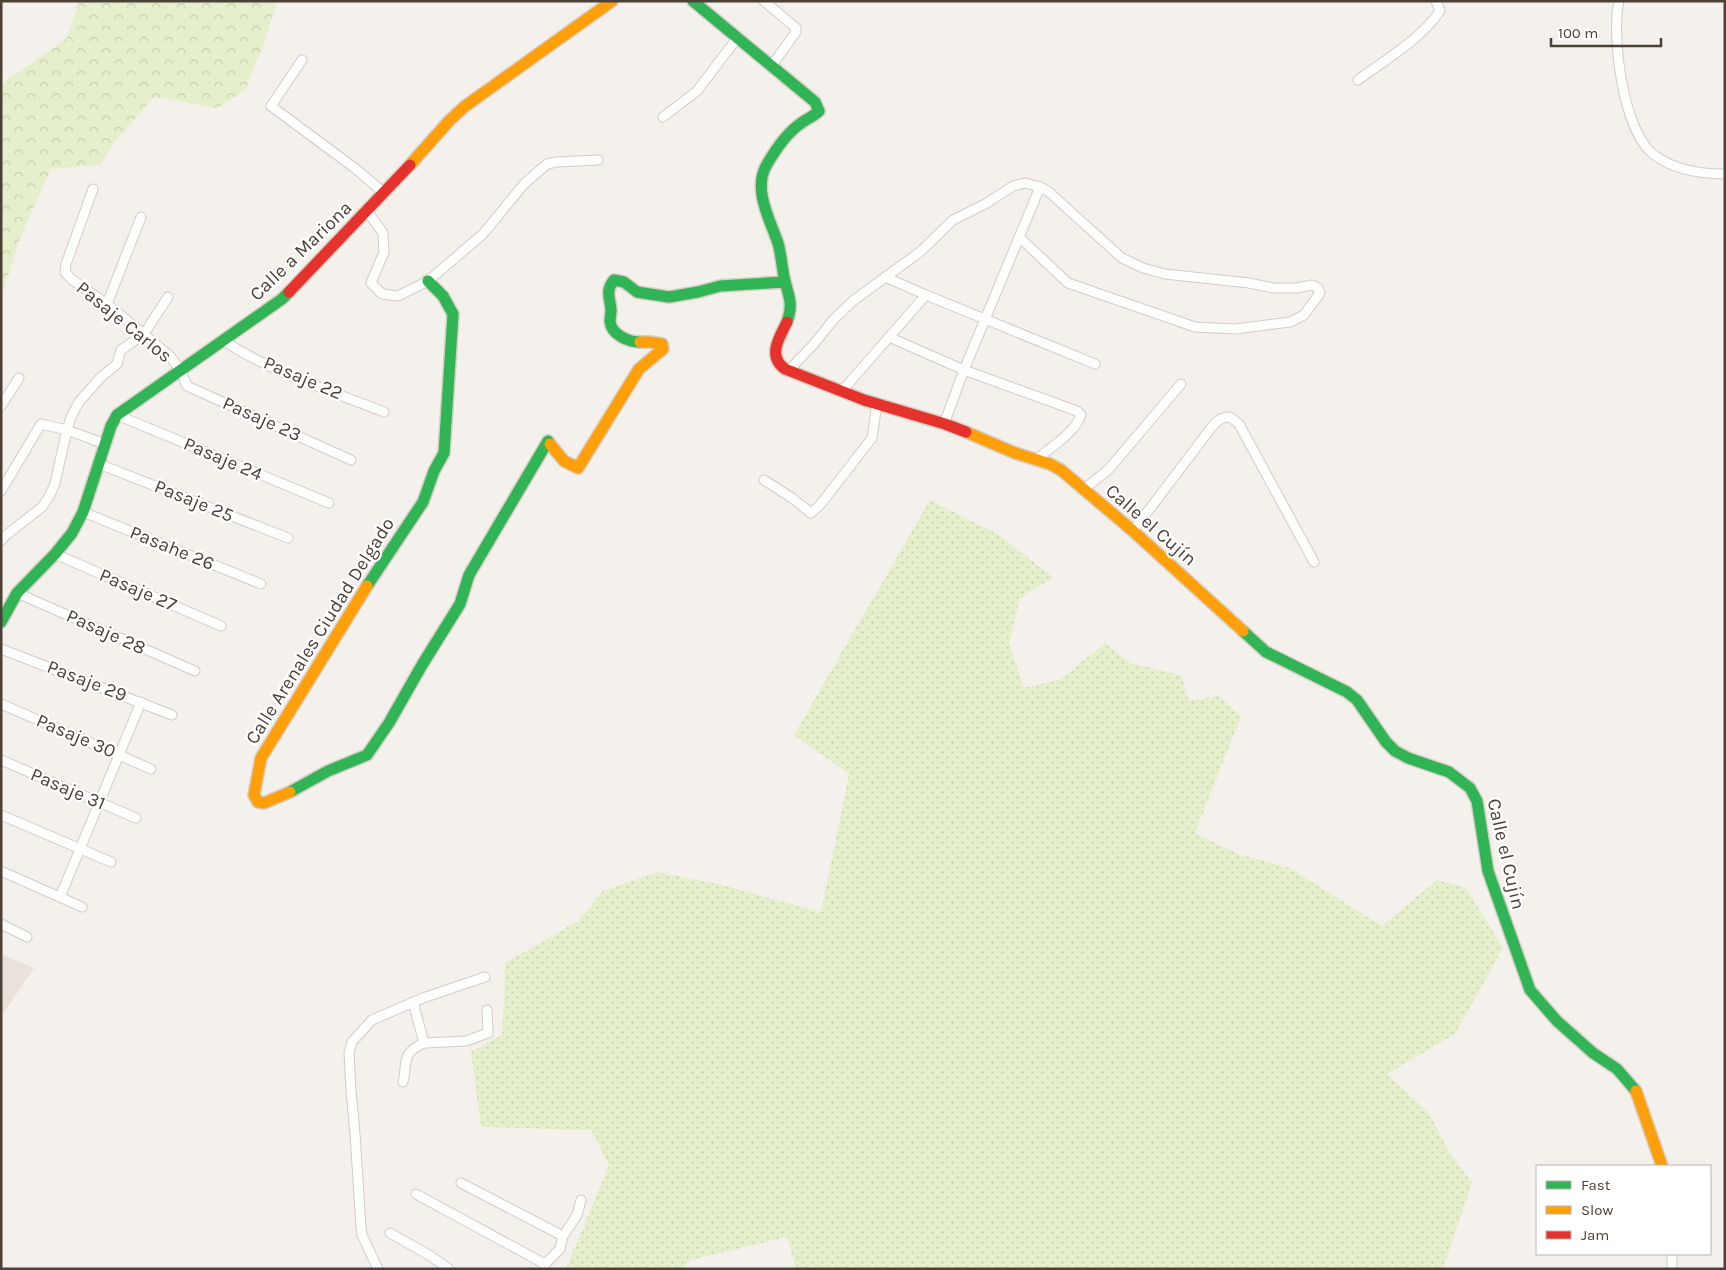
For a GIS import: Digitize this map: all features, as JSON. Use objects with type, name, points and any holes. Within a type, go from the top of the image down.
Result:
[{"type":"street","name":"Calle a Mariona","points":[[117,415],[282,299],[464,107],[612,1]]},
{"type":"street","points":[[764,1],[796,28],[796,32],[772,65]]},
{"type":"street","points":[[1358,80],[1404,47],[1435,18],[1440,11],[1436,1]]},
{"type":"street","points":[[1619,1],[1617,12],[1618,58],[1627,106],[1633,126],[1652,153],[1672,164],[1704,174],[1725,174]]},
{"type":"street","points":[[700,3],[738,38],[816,102],[819,111],[815,116],[798,125],[765,167],[762,176],[764,204],[780,251],[784,282],[791,298],[791,313],[780,335],[775,354],[779,364],[789,370],[834,319],[854,300],[920,252],[953,220],[1013,186],[1025,183],[1049,192],[1122,258],[1144,268],[1165,274],[1249,283],[1273,288],[1297,288],[1312,285],[1318,288],[1320,293],[1304,314],[1290,322],[1235,329],[1195,327],[1068,283],[1019,237]]},
{"type":"street","points":[[663,117],[697,91],[738,38]]},
{"type":"street","points":[[302,60],[272,106],[356,169],[384,193]]},
{"type":"street","points":[[367,210],[383,233],[384,252],[371,283],[382,294],[398,296],[428,281],[483,234],[524,184],[547,164],[598,160]]},
{"type":"street","points":[[944,424],[964,370],[1040,188]]},
{"type":"street","name":"Pasaje Carlos","points":[[93,189],[66,264],[65,272],[71,279],[107,304],[170,356],[181,371]]},
{"type":"street","points":[[107,304],[141,217]]},
{"type":"street","points":[[885,277],[1095,364]]},
{"type":"street","name":"Calle Arenales Ciudad Delgado","points":[[428,281],[444,296],[453,314],[444,453],[434,471],[422,502],[362,593],[261,758],[254,795],[258,802],[264,803],[290,792],[328,771],[367,755],[389,723],[460,604],[469,574],[548,441],[558,456],[570,466],[578,468],[639,370],[646,361],[658,355],[663,349],[662,344],[654,341],[640,343],[626,341],[614,330],[610,322],[611,308],[607,295],[609,285],[614,280],[624,282],[637,292],[669,297],[720,286],[784,282]]},
{"type":"street","points":[[841,392],[926,295]]},
{"type":"street","points":[[1,541],[42,507],[50,494],[59,470],[67,430],[79,402],[101,377],[117,364],[122,350],[144,334],[168,297]]},
{"type":"street","points":[[889,337],[964,370],[1077,411],[1080,415],[1079,419],[1061,441],[1035,460]]},
{"type":"street","name":"Pasaje 22","points":[[224,341],[238,350],[298,378],[384,412]]},
{"type":"street","name":"Calle el Cujín","points":[[789,370],[841,392],[944,424],[1035,460],[1052,464],[1133,531],[1266,652],[1353,696],[1386,742],[1395,751],[1408,758],[1449,772],[1470,788],[1477,800],[1488,871],[1508,934],[1530,990],[1557,1021],[1593,1053],[1617,1069],[1637,1092],[1662,1165]]},
{"type":"street","name":"Pasaje 23","points":[[181,371],[186,386],[351,460]]},
{"type":"street","points":[[1,406],[19,378]]},
{"type":"street","points":[[1084,489],[1108,470],[1181,384]]},
{"type":"street","points":[[764,480],[811,513],[820,505],[872,438],[877,404]]},
{"type":"street","points":[[3,616],[17,593],[55,554],[72,533],[84,512],[111,426],[117,415]]},
{"type":"street","name":"Pasaje 24","points":[[117,415],[329,503]]},
{"type":"street","points":[[1133,531],[1211,428],[1218,420],[1230,417],[1239,424],[1314,562]]},
{"type":"street","points":[[1,491],[41,424],[67,430],[105,444]]},
{"type":"street","name":"Pasaje 25","points":[[99,464],[288,538]]},
{"type":"street","name":"Pasahe 26","points":[[84,512],[261,584]]},
{"type":"street","name":"Pasaje 27","points":[[55,554],[221,626]]},
{"type":"street","name":"Pasaje 28","points":[[17,593],[195,671]]},
{"type":"street","name":"Pasaje 29","points":[[1,648],[172,715]]},
{"type":"street","points":[[60,897],[141,702]]},
{"type":"street","name":"Pasaje 30","points":[[1,704],[151,769]]},
{"type":"street","name":"Pasaje 31","points":[[1,760],[136,818]]},
{"type":"street","points":[[1,815],[111,862]]},
{"type":"street","points":[[1,871],[82,907]]},
{"type":"street","points":[[1,924],[27,936]]},
{"type":"street","points":[[378,1269],[362,1235],[361,1227],[349,1053],[352,1042],[372,1020],[413,1002],[485,977]]},
{"type":"street","points":[[413,1002],[424,1043]]},
{"type":"street","points":[[403,1082],[408,1053],[415,1047],[424,1043],[466,1041],[488,1033],[487,1010]]},
{"type":"street","points":[[461,1183],[563,1236]]},
{"type":"street","points":[[416,1194],[544,1267],[560,1249],[563,1236],[578,1215],[581,1200]]},
{"type":"street","points":[[390,1233],[429,1255],[449,1269]]},
{"type":"street","points":[[1672,1255],[1672,1269]]},
{"type":"shaded area","points":[[1,954],[34,968],[1,1017]]},
{"type":"green space","points":[[71,1],[277,1],[264,43],[245,91],[217,108],[154,97],[115,142],[100,165],[51,169],[20,238],[1,299],[1,89],[4,82],[67,38],[79,3]]},
{"type":"green space","points":[[930,500],[999,535],[1053,577],[1020,598],[1009,643],[1024,688],[1061,679],[1105,643],[1130,663],[1181,675],[1189,701],[1219,696],[1241,716],[1195,833],[1238,854],[1290,868],[1382,926],[1437,880],[1466,888],[1503,948],[1455,1034],[1387,1074],[1430,1114],[1447,1149],[1472,1183],[1443,1269],[796,1269],[787,1237],[691,1260],[683,1269],[566,1269],[609,1165],[591,1130],[481,1127],[471,1052],[502,1035],[505,963],[578,921],[603,891],[657,872],[714,883],[821,912],[849,774],[794,735]]},
{"type":"traffic: fast","points":[[693,1],[815,102],[819,111],[802,122],[786,138],[769,161],[762,175],[761,185],[764,205],[778,243],[790,299],[787,322]]},
{"type":"traffic: fast","points":[[640,342],[621,337],[611,326],[609,291],[614,280],[624,282],[637,292],[669,297],[720,286],[784,282]]},
{"type":"traffic: fast","points":[[367,586],[423,502],[434,471],[444,453],[453,314],[443,296],[428,281]]},
{"type":"traffic: fast","points":[[1,622],[17,593],[55,554],[72,533],[83,512],[111,426],[117,415],[282,299],[289,292]]},
{"type":"traffic: fast","points":[[290,792],[328,771],[367,755],[389,723],[460,604],[469,575],[548,441],[550,444]]},
{"type":"traffic: fast","points":[[1243,631],[1266,652],[1347,692],[1357,700],[1386,742],[1395,751],[1408,758],[1449,772],[1470,788],[1477,801],[1488,871],[1530,990],[1557,1021],[1593,1053],[1617,1069],[1636,1091]]},
{"type":"traffic: slow","points":[[410,165],[464,107],[612,1]]},
{"type":"traffic: slow","points":[[550,444],[564,461],[578,468],[639,369],[663,349],[662,344],[640,342]]},
{"type":"traffic: slow","points":[[966,432],[1061,470],[1133,531],[1243,631]]},
{"type":"traffic: slow","points":[[290,792],[264,803],[258,802],[254,795],[261,758],[367,586]]},
{"type":"traffic: slow","points":[[1636,1091],[1662,1165]]},
{"type":"traffic: jam","points":[[289,292],[410,165]]},
{"type":"traffic: jam","points":[[787,322],[776,347],[777,358],[785,369],[864,400],[966,432]]}]
